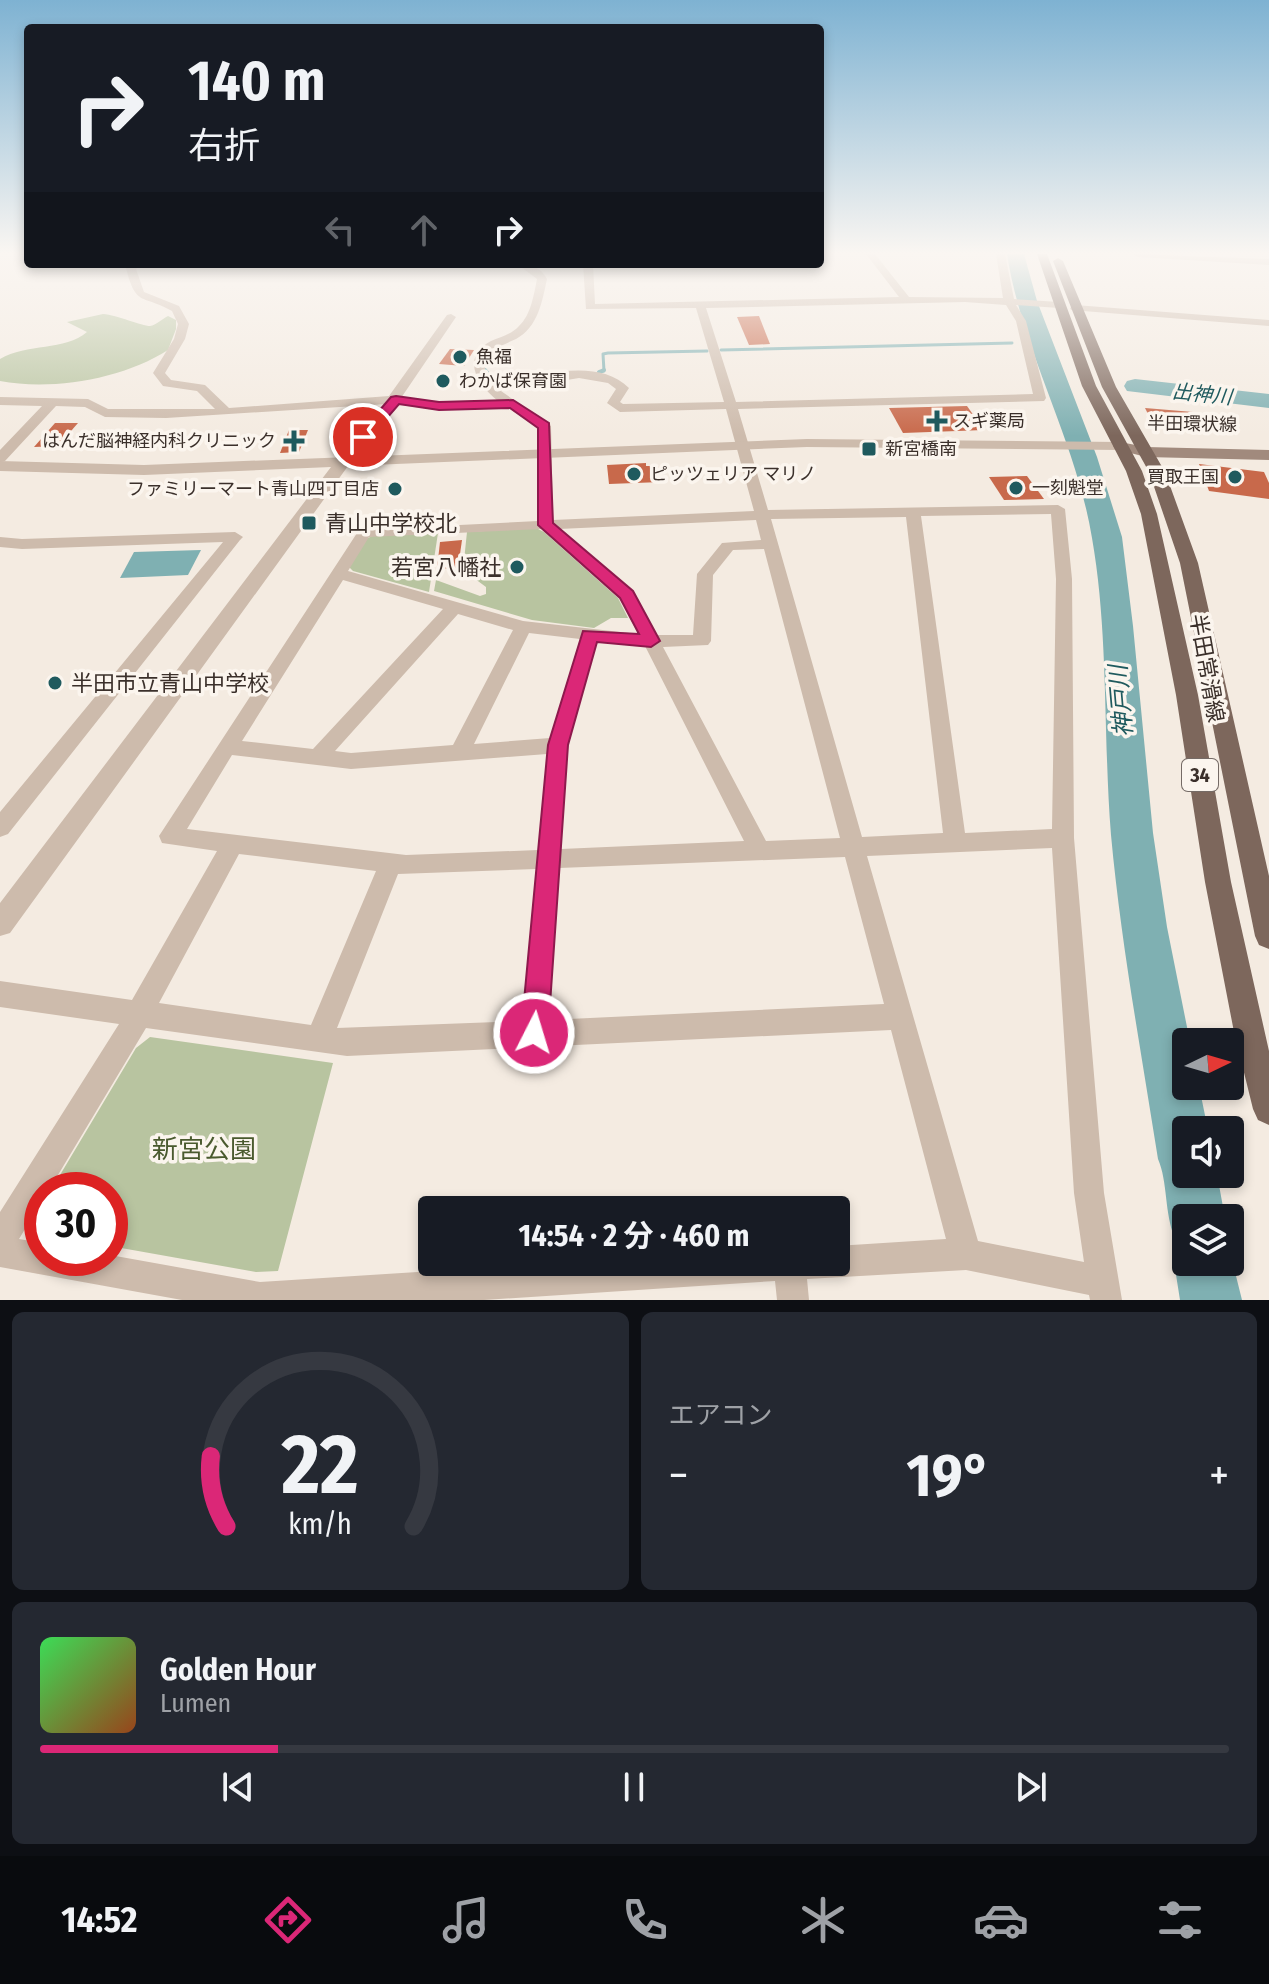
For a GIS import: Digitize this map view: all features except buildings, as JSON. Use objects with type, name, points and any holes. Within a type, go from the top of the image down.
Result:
[{"type":"main road","name":"半田常滑線","points":[[1063,315],[1089,386],[1157,472],[1176,518],[1189,563],[1269,936]]},
{"type":"main road","name":"半田常滑線","points":[[1078,315],[1135,447],[1139,485],[1161,560],[1218,882],[1249,1032],[1269,1109]]},
{"type":"main road","name":"半田環状線","points":[[1135,447],[1269,446]]},
{"type":"main road","name":"半田環状線","points":[[1135,447],[1269,455]]},
{"type":"street","points":[[181,315],[183,323],[174,349],[159,366],[162,379],[167,383],[201,388],[226,412]]},
{"type":"street","points":[[530,315],[525,327],[485,351],[477,363],[478,375],[492,389],[545,426],[546,525],[627,595],[760,851]]},
{"type":"street","points":[[703,315],[743,445],[966,1254]]},
{"type":"street","points":[[492,389],[544,379],[590,375],[616,381],[623,388],[613,403],[620,408],[1040,398],[1018,315]]},
{"type":"street","points":[[1161,315],[1269,323]]},
{"type":"street","points":[[0,924],[343,462],[396,400],[396,393],[451,317]]},
{"type":"street","points":[[0,401],[88,403],[105,413],[226,412],[335,401],[396,400],[439,406],[513,404]]},
{"type":"street","points":[[0,458],[51,404]]},
{"type":"street","points":[[0,466],[118,470],[743,445],[1135,447]]},
{"type":"street","points":[[850,1261],[966,1254],[1105,1291],[1089,1193],[1063,838],[1064,579],[1058,509],[762,515],[364,533],[170,836],[390,864],[1063,838]]},
{"type":"street","points":[[913,512],[955,842]]},
{"type":"street","points":[[0,542],[22,544],[235,537],[0,828]]},
{"type":"street","points":[[338,573],[523,627],[651,641],[702,641],[705,574],[728,546],[769,544]]},
{"type":"street","points":[[318,757],[455,606]]},
{"type":"street","points":[[460,752],[523,627]]},
{"type":"street","points":[[534,1033],[558,745],[590,635]]},
{"type":"street","points":[[227,747],[351,761],[558,745]]},
{"type":"street","points":[[0,1241],[138,1015],[233,844]]},
{"type":"street","points":[[318,1041],[390,864]]},
{"type":"street","points":[[0,994],[347,1043],[900,1016]]},
{"type":"street","points":[[0,1251],[259,1299],[502,1291],[662,1276]]},
{"type":"street","points":[[791,1276],[793,1300]]},
{"type":"green space","points":[[107,315],[150,326],[168,316],[176,320],[176,329],[168,350],[109,375],[64,383],[0,381],[0,359],[22,351],[68,342],[87,332],[67,322]]},
{"type":"green space","points":[[536,528],[618,598],[628,618],[611,618],[594,628],[532,620],[434,591],[436,580],[480,596],[486,594],[486,587],[463,570],[467,532]]},
{"type":"green space","points":[[438,533],[429,592],[353,571],[349,567],[366,539],[372,536]]},
{"type":"green space","name":"新宮公園","points":[[150,1037],[333,1063],[278,1271],[256,1272],[128,1249],[128,1172],[62,1172],[136,1048]]},
{"type":"water","points":[[201,550],[188,575],[120,578],[134,552]]},
{"type":"waterway","name":"神戸川","points":[[1032,315],[1084,457],[1107,537],[1117,626],[1132,833],[1144,927],[1178,1116]]},
{"type":"waterway","points":[[721,350],[1012,343]]},
{"type":"waterway","points":[[604,370],[603,354],[608,353],[707,351]]},
{"type":"waterway","points":[[485,370],[496,383],[511,382]]},
{"type":"waterway","points":[[599,372],[604,370]]},
{"type":"waterway","points":[[600,372],[604,370]]},
{"type":"waterway","name":"出神川","points":[[1135,386],[1269,401]]},
{"type":"waterway","name":"神戸川","points":[[1191,1188],[1194,1204]]},
{"type":"waterway","name":"神戸川","points":[[1207,1276],[1211,1300]]},
{"type":"place","name":"魚福","points":[[460,357]]},
{"type":"place","name":"わかば保育園","points":[[443,381]]},
{"type":"place","name":"スギ薬局","points":[[937,421]]},
{"type":"place","name":"はんだ脳神経内科クリニック","points":[[294,441]]},
{"type":"place","name":"新宮橋南","points":[[869,449]]},
{"type":"place","name":"ピッツェリア マリノ","points":[[634,474]]},
{"type":"place","name":"買取王国","points":[[1235,477]]},
{"type":"place","name":"一刻魁堂","points":[[1016,488]]},
{"type":"place","name":"ファミリーマート青山四丁目店","points":[[395,489]]},
{"type":"place","name":"青山中学校北","points":[[309,523]]},
{"type":"place","name":"若宮八幡社","points":[[517,567]]},
{"type":"place","name":"半田市立青山中学校","points":[[55,683]]},
{"type":"route","points":[[363,437],[396,400],[439,406],[513,404],[545,426],[546,525],[627,595],[651,641],[590,635],[558,745],[534,1033]]}]
